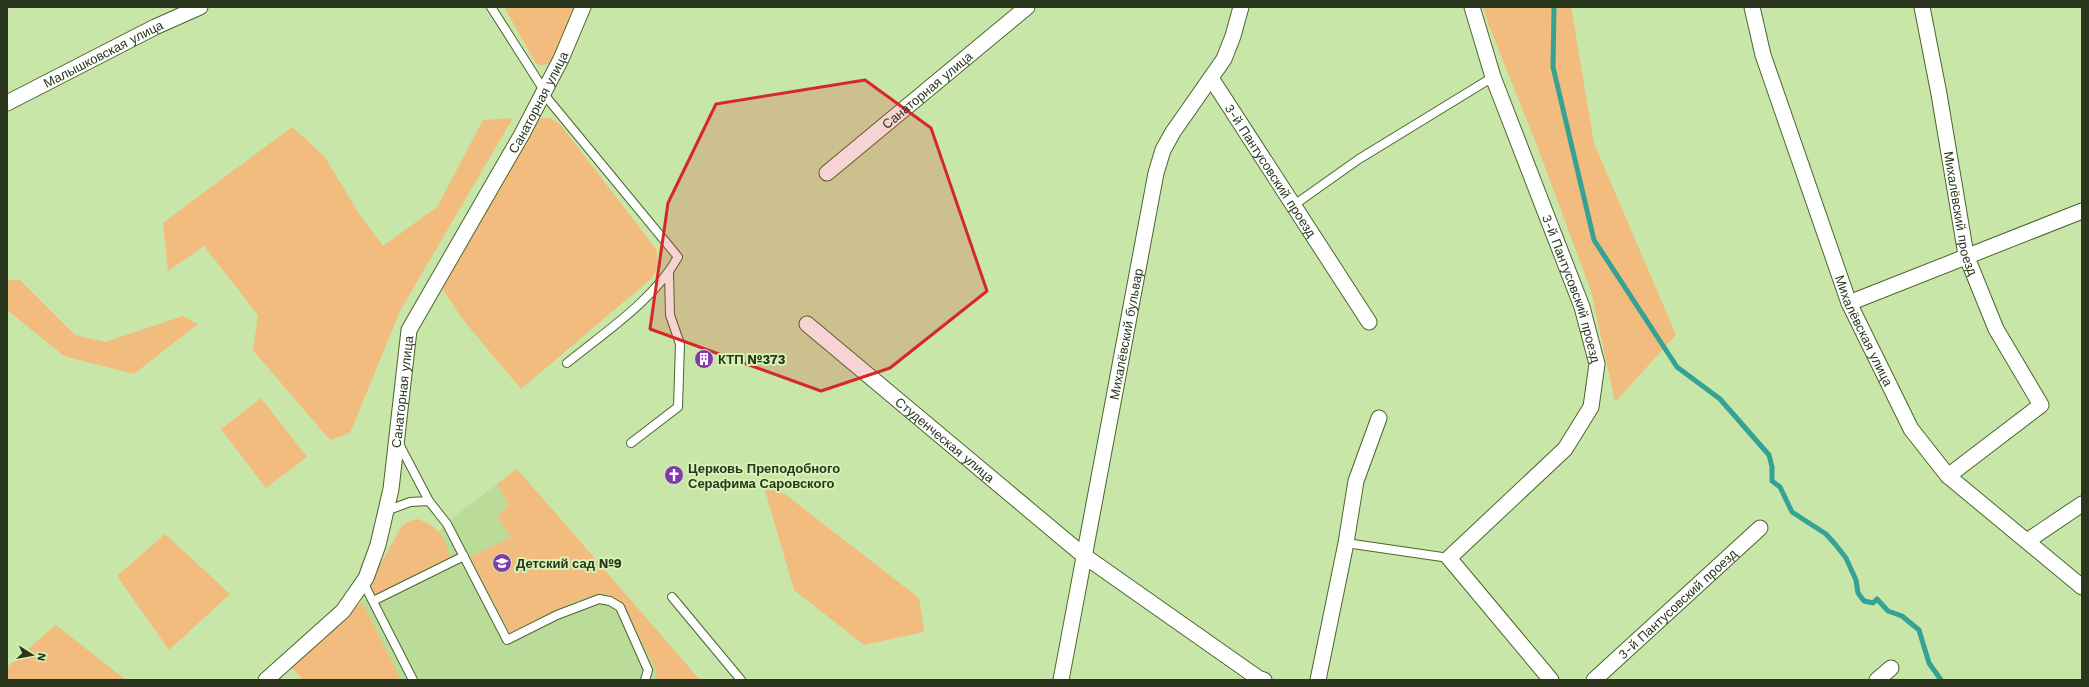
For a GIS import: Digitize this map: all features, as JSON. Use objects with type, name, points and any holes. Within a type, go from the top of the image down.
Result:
[{"type":"street","name":"Малышковская улица","points":[[7,103],[155,28],[200,7]]},
{"type":"street","name":"Санаторная улица","points":[[266,680],[344,612],[363,582],[378,545],[391,489],[409,330],[522,134],[544,92],[583,7]]},
{"type":"street","name":"Санаторная улица","points":[[827,173],[1027,7]]},
{"type":"street","name":"Михалёвский бульвар","points":[[1061,680],[1083,555],[1156,173],[1163,150],[1170,138],[1224,58],[1233,36],[1241,7]]},
{"type":"street","name":"3-й Пантусовский проезд","points":[[1448,558],[1565,449],[1591,407],[1596,364],[1582,307],[1493,77],[1472,7]]},
{"type":"street","name":"Михалёвская улица","points":[[1752,7],[1763,55],[1849,303],[1911,429],[1948,476],[2082,588]]},
{"type":"street","name":"Михалёвский проезд","points":[[1922,7],[1939,94],[1966,255],[1996,329],[2042,405],[1948,476]]},
{"type":"street","name":"3-й Пантусовский проезд","points":[[1211,78],[1370,322]]},
{"type":"street","points":[[1849,303],[1966,255],[2082,211]]},
{"type":"street","name":"Студенческая улица","points":[[807,324],[1083,555],[1258,678],[1264,680]]},
{"type":"street","points":[[1318,680],[1346,543],[1356,481],[1380,418]]},
{"type":"street","points":[[2027,541],[2082,504]]},
{"type":"street","name":"3-й Пантусовский проезд","points":[[1594,680],[1760,528]]},
{"type":"street","points":[[1448,558],[1552,680]]},
{"type":"street","points":[[1877,680],[1891,668]]},
{"type":"lane","points":[[491,7],[547,98],[678,257],[669,273],[653,291],[567,363]]},
{"type":"lane","points":[[1294,205],[1359,159],[1493,77]]},
{"type":"lane","points":[[631,443],[678,407],[680,344],[670,315],[669,273]]},
{"type":"lane","points":[[396,438],[429,501],[447,524],[507,640],[558,615],[599,600],[610,601],[620,607],[648,670],[645,680]]},
{"type":"lane","points":[[386,511],[410,502],[429,501]]},
{"type":"lane","points":[[1346,543],[1448,558]]},
{"type":"lane","points":[[373,602],[464,556]]},
{"type":"lane","points":[[363,582],[413,680]]},
{"type":"lane","points":[[672,597],[741,680]]},
{"type":"highlighted area","points":[[865,80],[931,128],[987,291],[890,368],[821,391],[650,329],[668,203],[716,104]]},
{"type":"shaded area","points":[[504,7],[577,7],[550,64],[540,65],[535,62]]},
{"type":"shaded area","points":[[1483,7],[1571,7],[1594,143],[1676,335],[1615,402],[1591,291]]},
{"type":"shaded area","points":[[513,118],[400,311],[350,433],[330,440],[253,350],[258,315],[204,246],[168,271],[163,223],[292,127],[324,156],[360,215],[383,246],[437,207],[483,120]]},
{"type":"shaded area","points":[[542,118],[549,118],[559,123],[656,249],[658,264],[652,278],[521,389],[464,321],[443,290],[537,122]]},
{"type":"shaded area","points":[[7,280],[20,280],[75,335],[105,342],[183,316],[198,324],[134,374],[64,356],[7,310]]},
{"type":"shaded area","points":[[261,398],[307,457],[266,488],[221,429]]},
{"type":"shaded area","name":"Детский сад №9","points":[[517,469],[700,680],[303,680],[292,668],[457,514]]},
{"type":"shaded area","points":[[517,469],[700,680],[657,680],[656,670],[625,608],[616,599],[604,594],[584,598],[571,603],[510,634],[470,557],[511,537],[497,516],[509,506],[497,484]]},
{"type":"shaded area","points":[[763,483],[786,495],[919,598],[924,632],[864,645],[794,590]]},
{"type":"shaded area","points":[[418,519],[431,526],[444,539],[450,559],[376,596],[368,587],[401,527],[409,521]]},
{"type":"shaded area","points":[[165,534],[230,594],[169,650],[117,576]]},
{"type":"shaded area","points":[[362,602],[401,680],[303,680],[292,668]]},
{"type":"shaded area","points":[[56,625],[126,680],[7,680],[7,667]]},
{"type":"waterway","points":[[1554,7],[1553,67],[1594,240],[1677,367],[1720,399],[1769,455],[1772,467],[1772,481],[1780,487],[1792,512],[1826,534],[1835,544],[1846,558],[1856,580],[1858,593],[1864,601],[1873,603],[1877,599],[1888,611],[1902,616],[1919,630],[1929,663],[1941,680]]},
{"type":"place","name":"КТП №373","points":[[704,359]]},
{"type":"place","name":"Церковь Преподобного Серафима Саровского","points":[[674,475]]},
{"type":"place","name":"Детский сад №9","points":[[502,563]]}]
